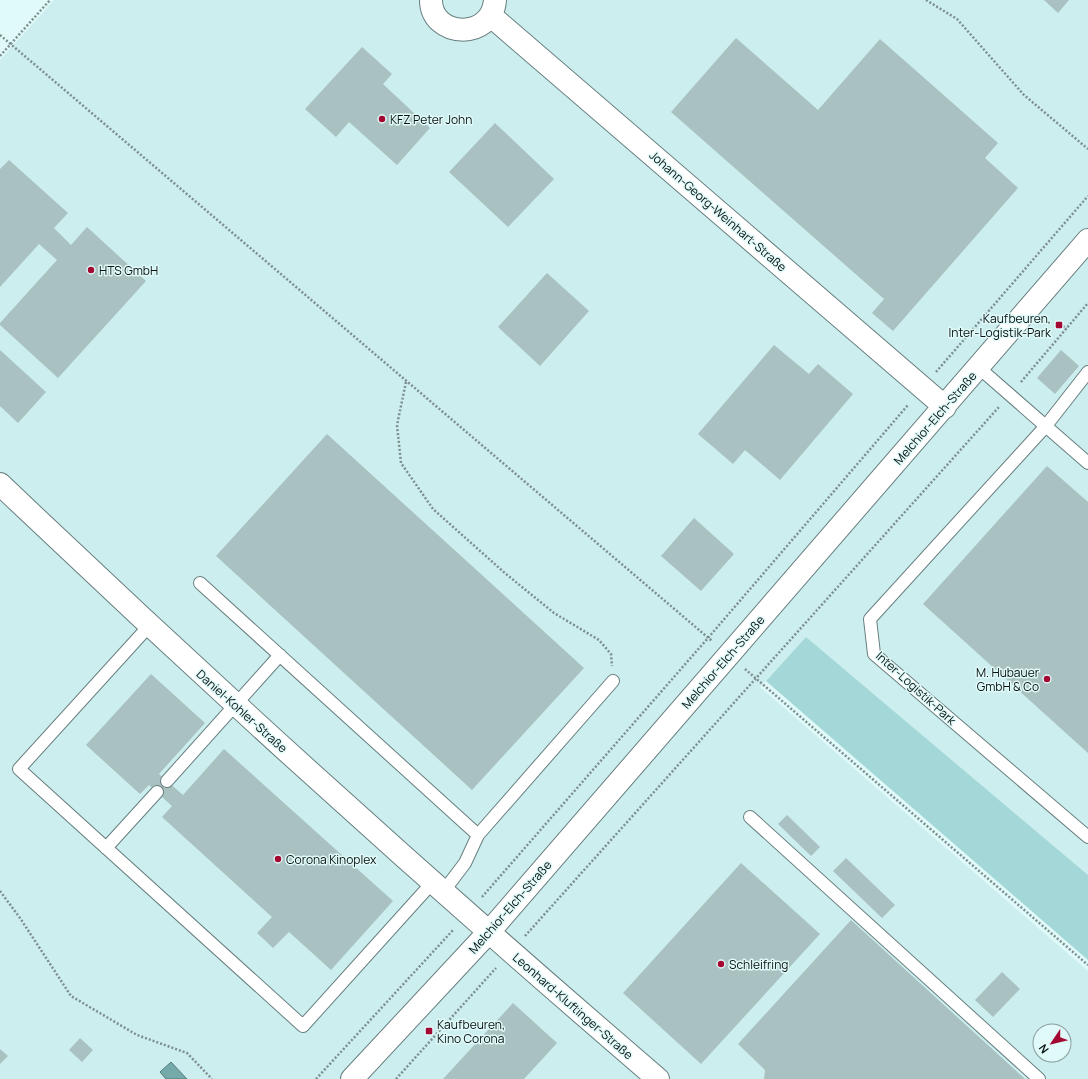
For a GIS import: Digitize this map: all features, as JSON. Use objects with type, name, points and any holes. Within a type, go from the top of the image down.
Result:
[{"type":"street","name":"Johann-Georg-Weinhart-Straße","points":[[431,0],[435,14],[442,23],[462,31],[473,29],[483,24],[493,8],[945,406]]},
{"type":"street","name":"Melchior-Elch-Straße","points":[[352,1079],[488,933],[1088,240]]},
{"type":"street","name":"Daniel-Kohler-Straße","points":[[0,484],[148,626],[488,933]]},
{"type":"street","name":"Leonhard-Kluftinger-Straße","points":[[488,933],[658,1079]]},
{"type":"lane","points":[[978,367],[1088,463]]},
{"type":"lane","name":"Inter-Logistik-Park","points":[[1088,372],[1045,427],[870,619],[874,654],[1088,837]]},
{"type":"lane","points":[[200,583],[478,835]]},
{"type":"lane","points":[[148,626],[19,769],[303,1026],[438,887],[465,863],[478,835],[613,681]]},
{"type":"lane","points":[[167,780],[280,655]]},
{"type":"lane","points":[[106,848],[157,792]]},
{"type":"lane","points":[[750,817],[1039,1079]]},
{"type":"path","points":[[0,56],[50,0]]},
{"type":"path","points":[[926,0],[957,19],[1024,95],[1088,148]]},
{"type":"path","points":[[0,35],[756,679],[1088,966]]},
{"type":"path","points":[[316,1079],[467,914],[708,638],[1088,196]]},
{"type":"path","points":[[396,1079],[1010,395],[1088,303]]},
{"type":"path","points":[[1060,325],[1067,328]]},
{"type":"path","points":[[406,382],[397,424],[401,462],[428,502],[506,574],[554,613],[599,640],[611,654],[613,681]]},
{"type":"path","points":[[0,891],[20,918],[71,996],[137,1035],[187,1053],[212,1079]]},
{"type":"path","points":[[429,1031],[436,1035]]},
{"type":"shaded area","points":[[54,0],[1088,0],[1088,875],[806,637],[760,687],[1088,971],[1088,1079],[0,1079],[0,60]]},
{"type":"shaded area","points":[[806,637],[1088,875],[1088,960],[766,681]]},
{"type":"shaded area","points":[[171,1062],[187,1079],[166,1079],[160,1072]]},
{"type":"building","points":[[1044,0],[1069,0],[1058,13]]},
{"type":"building","points":[[736,38],[818,110],[880,39],[998,143],[985,158],[1018,188],[893,331],[872,313],[884,299],[671,112]]},
{"type":"building","points":[[362,47],[392,74],[383,84],[430,128],[397,165],[349,122],[336,137],[305,109]]},
{"type":"building","points":[[495,123],[554,179],[508,227],[449,172]]},
{"type":"building","name":"HTS GmbH","points":[[9,160],[68,213],[54,228],[71,245],[87,227],[146,281],[58,378],[0,325],[0,323],[57,260],[39,244],[0,287],[0,169]]},
{"type":"building","points":[[547,273],[589,311],[540,366],[498,327]]},
{"type":"building","points":[[774,345],[809,374],[818,364],[853,394],[780,480],[745,450],[733,464],[698,434]]},
{"type":"building","points":[[0,350],[46,392],[18,423],[0,406]]},
{"type":"building","points":[[1061,350],[1079,366],[1055,394],[1037,378]]},
{"type":"building","points":[[327,434],[584,668],[472,790],[216,556]]},
{"type":"building","name":"M. Hubauer GmbH & Co","points":[[1047,466],[1088,502],[1088,753],[923,604]]},
{"type":"building","points":[[694,518],[734,554],[701,591],[661,556]]},
{"type":"building","name":"Corona Kinoplex","points":[[151,674],[205,723],[159,774],[183,795],[224,749],[393,901],[331,970],[289,932],[273,948],[257,933],[272,917],[162,817],[172,806],[149,785],[140,794],[86,745]]},
{"type":"building","points":[[787,815],[820,847],[811,856],[778,824]]},
{"type":"building","points":[[846,858],[895,905],[882,918],[833,871]]},
{"type":"building","name":"Schleifring","points":[[741,863],[820,934],[701,1064],[623,993]]},
{"type":"building","points":[[851,920],[1025,1079],[764,1079],[765,1070],[738,1044]]},
{"type":"building","points":[[1002,972],[1020,989],[993,1017],[975,1000]]},
{"type":"building","points":[[513,1003],[557,1043],[524,1079],[443,1079]]},
{"type":"building","points":[[80,1038],[93,1050],[82,1062],[69,1050]]},
{"type":"building","points":[[0,1049],[8,1056],[0,1064]]},
{"type":"place","name":"KFZ Peter John","points":[[382,119]]},
{"type":"place","name":"HTS GmbH","points":[[91,270]]},
{"type":"place","name":"Kaufbeuren, Inter-Logistik-Park","points":[[1059,325]]},
{"type":"place","name":"M. Hubauer GmbH & Co","points":[[1047,679]]},
{"type":"place","name":"Corona Kinoplex","points":[[278,859]]},
{"type":"place","name":"Schleifring","points":[[721,964]]},
{"type":"place","name":"Kaufbeuren, Kino Corona","points":[[429,1031]]}]
